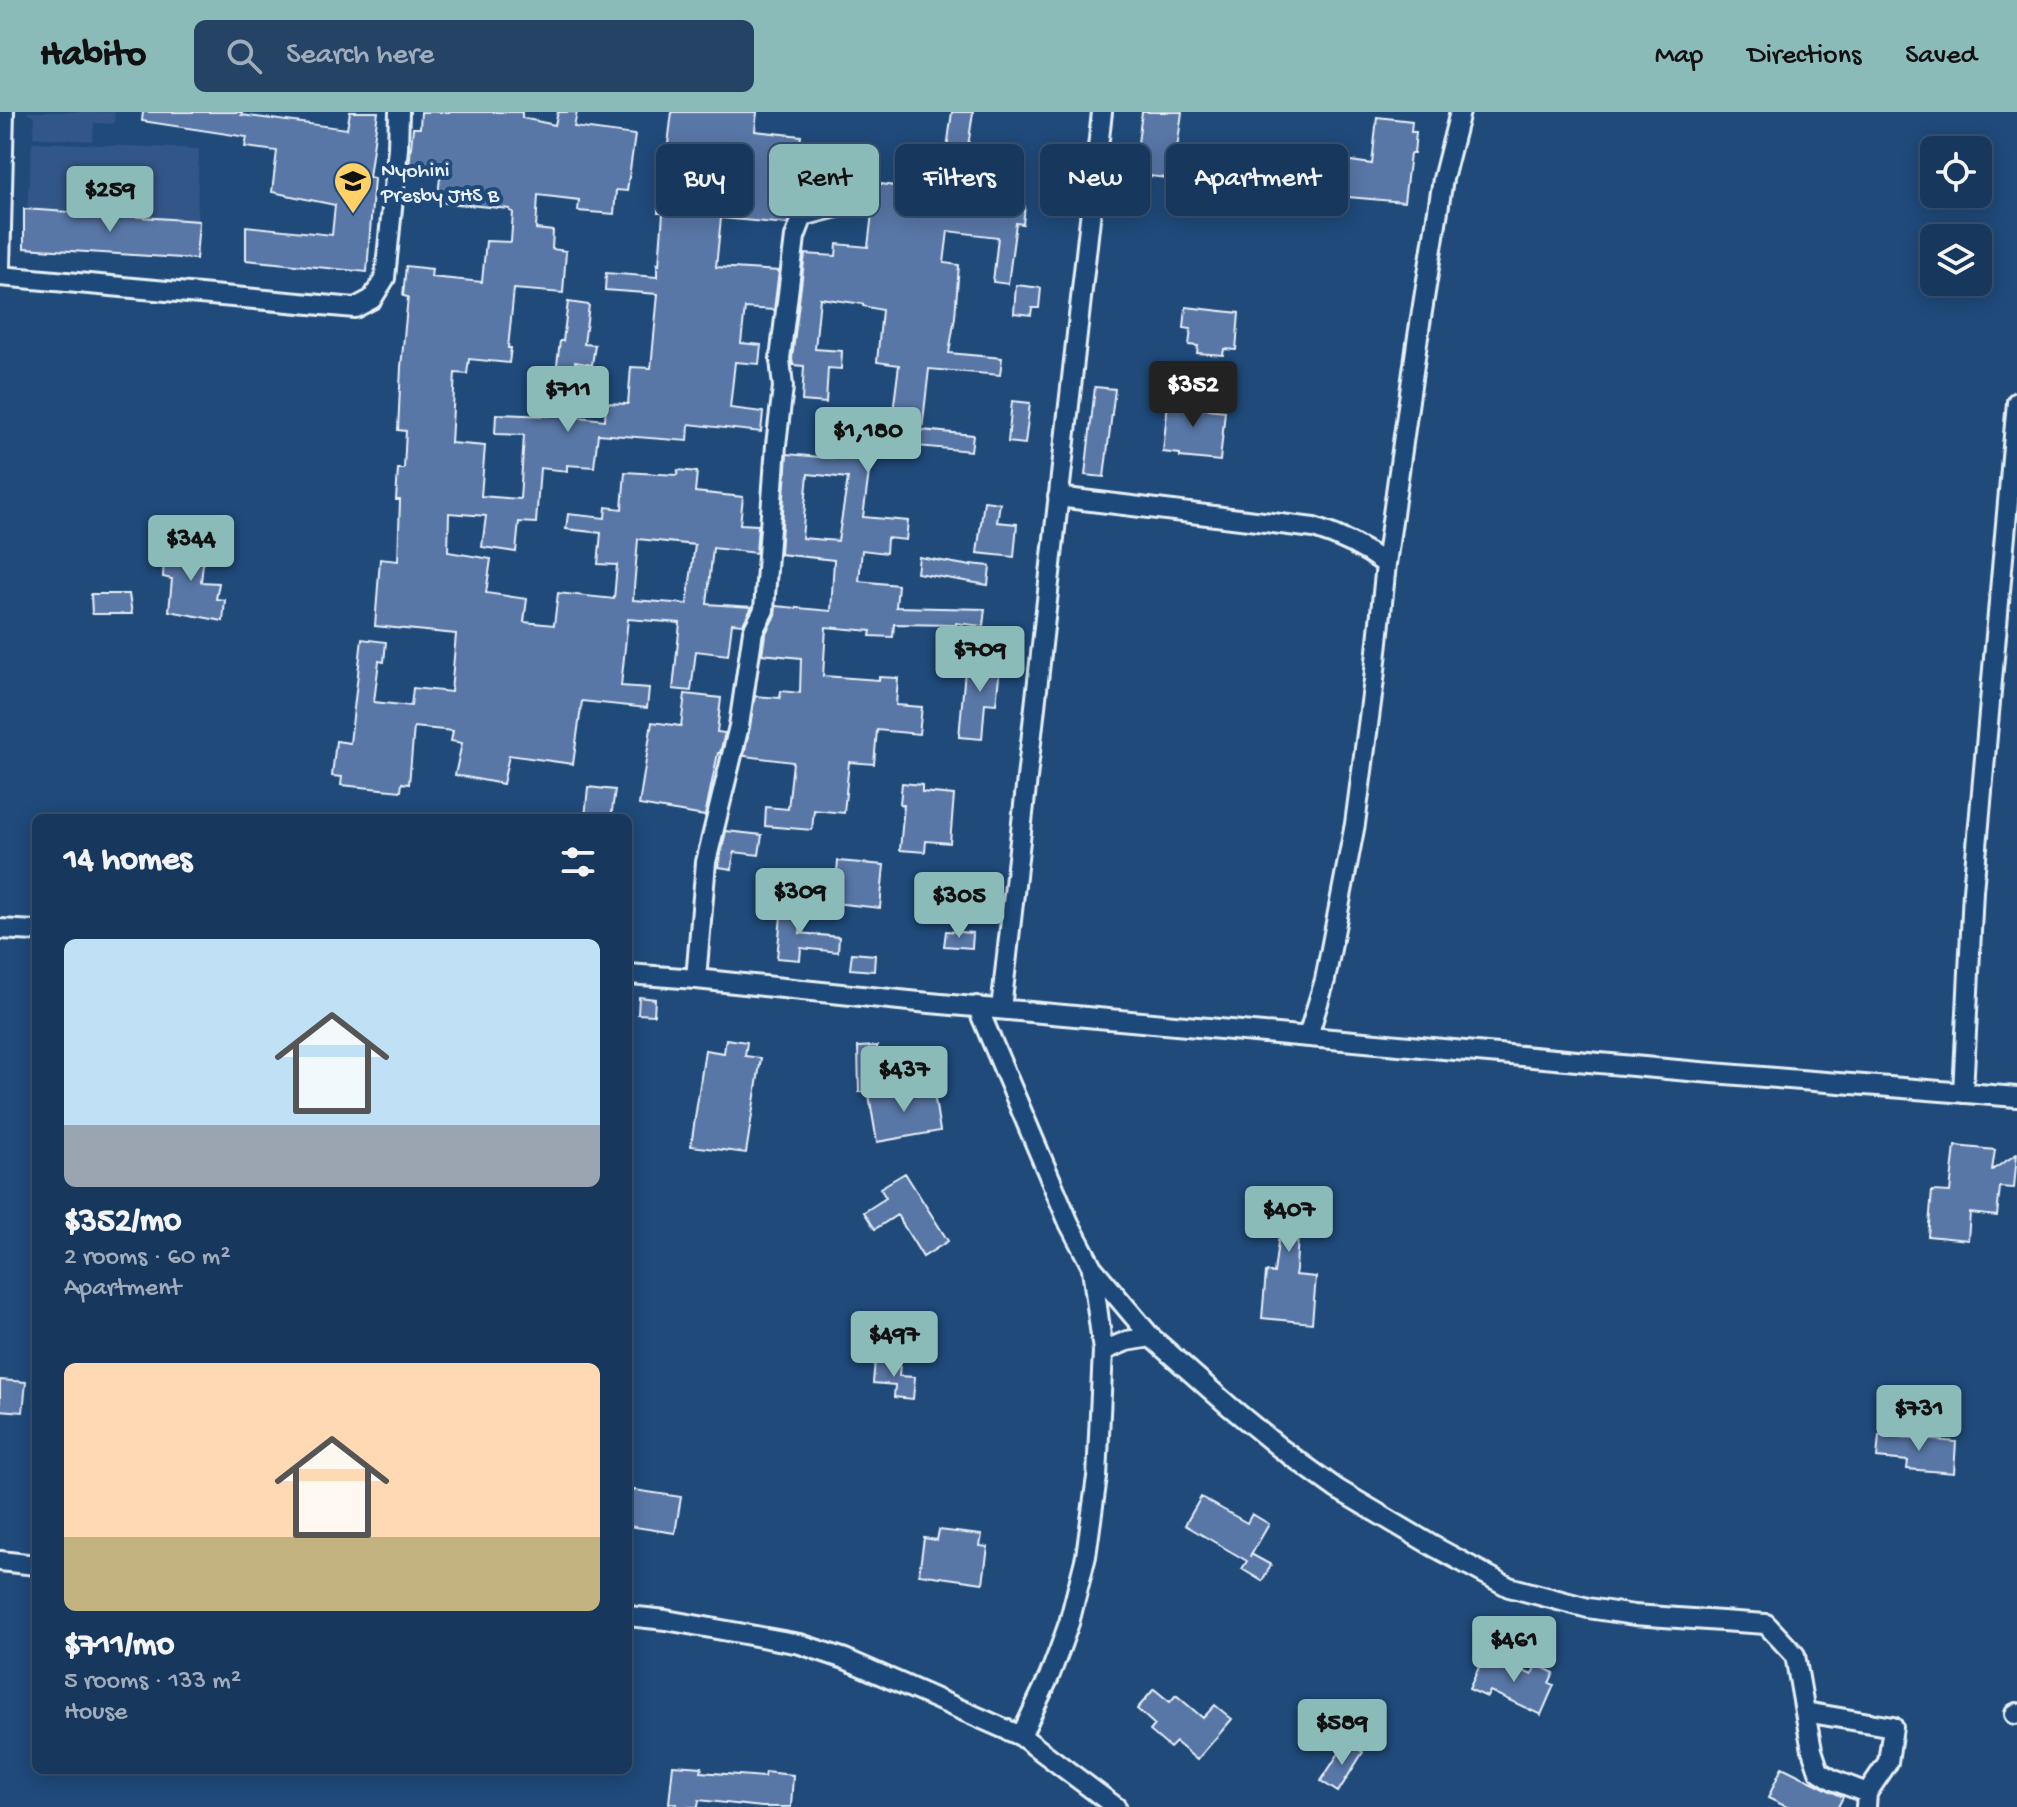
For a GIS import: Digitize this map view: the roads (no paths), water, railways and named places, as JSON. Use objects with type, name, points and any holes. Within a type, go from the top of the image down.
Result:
[{"type":"street","points":[[0,268],[4,112]]},
{"type":"street","points":[[0,276],[355,308],[372,299],[385,278],[399,112]]},
{"type":"street","points":[[1001,1009],[1102,112]]},
{"type":"street","points":[[1308,1036],[1325,980],[1355,824],[1386,564],[1417,343],[1443,179],[1460,112]]},
{"type":"street","points":[[696,979],[706,862],[739,726],[753,631],[764,610],[783,387],[780,359],[795,237],[803,216]]},
{"type":"street","points":[[1963,1093],[1973,891],[2017,402]]},
{"type":"street","points":[[1058,497],[1314,528],[1357,545],[1386,564]]},
{"type":"street","points":[[0,929],[32,931]]},
{"type":"street","points":[[632,974],[1700,1072],[2017,1097]]},
{"type":"street","points":[[977,1006],[1058,1198],[1092,1267],[1151,1337],[1280,1448],[1337,1489],[1509,1587],[1618,1613],[1766,1624],[1795,1655],[1819,1771],[1833,1780],[1862,1790],[1867,1800]]},
{"type":"street","points":[[1021,1736],[1054,1664],[1082,1577],[1097,1477],[1103,1351],[1092,1267]]},
{"type":"street","points":[[1103,1351],[1127,1341],[1151,1337]]},
{"type":"street","points":[[0,1561],[32,1565]]},
{"type":"street","points":[[632,1616],[800,1644],[885,1676],[1021,1736],[1116,1807]]},
{"type":"street","points":[[1805,1712],[1893,1727],[1888,1762],[1867,1800]]},
{"type":"place","name":"Nyohini Presby JHS B","points":[[353,215]]}]
